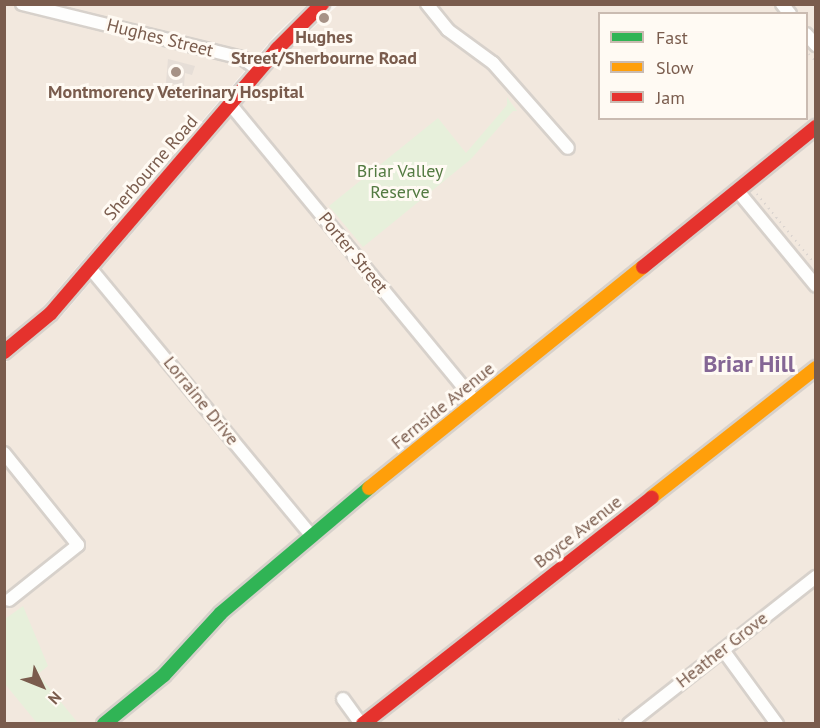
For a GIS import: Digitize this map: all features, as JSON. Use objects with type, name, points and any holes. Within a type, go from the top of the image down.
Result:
[{"type":"street","name":"Hughes Street","points":[[22,4],[65,10],[242,58],[259,70]]},
{"type":"street","name":"Sherbourne Road","points":[[4,352],[41,323],[259,70],[322,4]]},
{"type":"street","points":[[428,4],[448,30],[494,63],[568,148]]},
{"type":"street","name":"Porter Street","points":[[230,104],[476,402]]},
{"type":"street","name":"Fernside Avenue","points":[[104,723],[164,675],[221,613],[311,535],[741,194],[816,127]]},
{"type":"street","points":[[741,194],[815,285]]},
{"type":"street","name":"Lorraine Drive","points":[[90,268],[311,535]]},
{"type":"street","name":"Boyce Avenue","points":[[362,723],[816,368]]},
{"type":"street","points":[[4,453],[78,545],[9,600]]},
{"type":"street","name":"Heather Grove","points":[[629,723],[816,577]]},
{"type":"street","points":[[723,650],[777,723]]},
{"type":"street","points":[[343,699],[362,723]]},
{"type":"path","points":[[741,194],[754,190],[816,265]]},
{"type":"shaded area","points":[[5,5],[307,5],[276,34],[41,309],[5,340]]},
{"type":"shaded area","points":[[338,5],[815,5],[815,723],[5,723],[4,364],[61,317],[288,51]]},
{"type":"green space","name":"Briar Valley Reserve","points":[[507,97],[517,111],[513,111],[471,159],[363,247],[329,206],[438,118],[466,153],[507,105]]},
{"type":"green space","points":[[23,606],[48,666],[38,674],[78,723],[37,723],[5,684],[5,619]]},
{"type":"building","name":"Montmorency Veterinary Hospital","points":[[168,59],[195,66],[192,75],[185,73],[184,86],[166,83]]},
{"type":"traffic: fast","points":[[104,724],[164,675],[221,613],[369,488]]},
{"type":"traffic: slow","points":[[369,488],[643,267]]},
{"type":"traffic: slow","points":[[652,497],[816,368]]},
{"type":"traffic: jam","points":[[4,352],[51,313],[277,49],[322,4]]},
{"type":"traffic: jam","points":[[643,267],[816,127]]},
{"type":"traffic: jam","points":[[363,724],[652,497]]},
{"type":"place","name":"Hughes Street/Sherbourne Road","points":[[324,18]]},
{"type":"place","name":"Montmorency Veterinary Hospital","points":[[176,72]]},
{"type":"district","name":"Briar Hill","points":[[749,364]]}]
